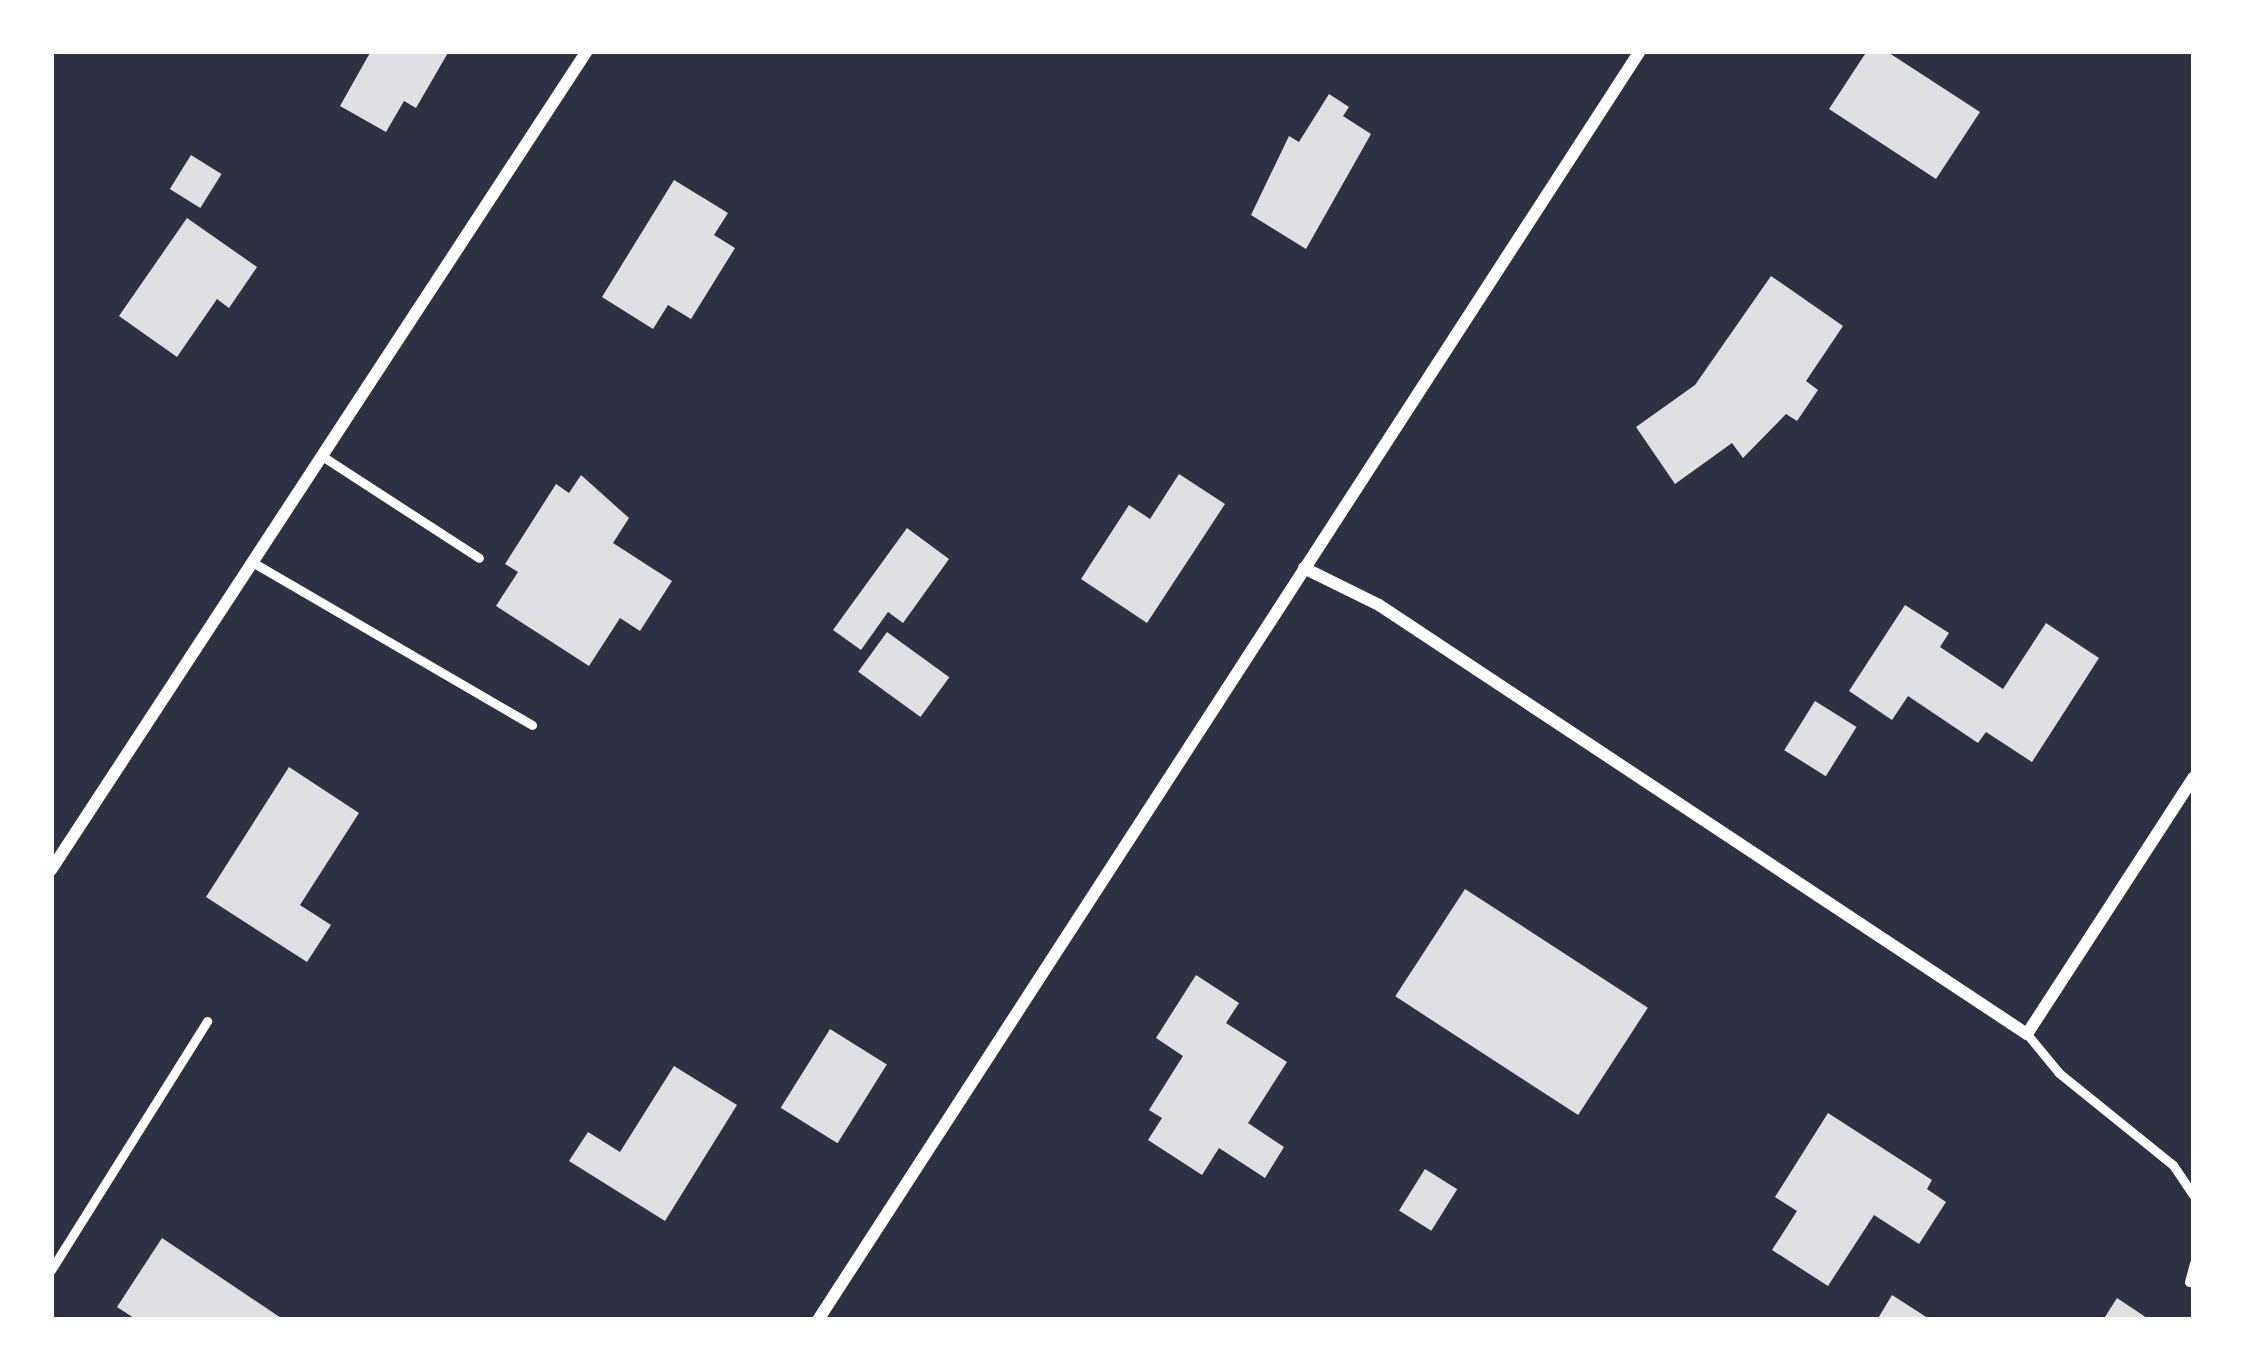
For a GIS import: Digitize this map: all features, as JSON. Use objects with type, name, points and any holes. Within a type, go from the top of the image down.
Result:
[{"type":"street","points":[[51,870],[587,51]]},
{"type":"street","points":[[818,1320],[1640,51]]},
{"type":"street","points":[[1304,568],[1379,605],[2027,1034],[2194,777]]},
{"type":"lane","points":[[322,456],[479,558]]},
{"type":"lane","points":[[252,562],[532,725]]},
{"type":"lane","points":[[51,1270],[207,1021]]},
{"type":"lane","points":[[2027,1034],[2059,1073],[2174,1166],[2194,1196]]},
{"type":"lane","points":[[2189,1282],[2194,1263]]},
{"type":"building","points":[[371,51],[449,51],[416,108],[404,101],[386,132],[340,106]]},
{"type":"building","points":[[1867,51],[1886,51],[1980,112],[1936,179],[1829,109]]},
{"type":"building","points":[[1329,94],[1349,107],[1343,116],[1371,134],[1306,249],[1251,215],[1289,136],[1299,142]]},
{"type":"building","points":[[191,155],[222,174],[200,208],[170,189]]},
{"type":"building","points":[[674,180],[728,213],[714,235],[735,248],[691,319],[668,305],[653,329],[602,297]]},
{"type":"building","points":[[187,218],[257,267],[229,308],[217,299],[177,357],[119,316]]},
{"type":"building","points":[[1771,276],[1843,326],[1806,381],[1818,390],[1797,421],[1786,414],[1743,458],[1732,443],[1675,484],[1636,427],[1695,385]]},
{"type":"building","points":[[1179,474],[1225,504],[1147,623],[1081,579],[1129,505],[1150,519]]},
{"type":"building","points":[[581,475],[629,518],[613,543],[672,581],[640,631],[620,618],[589,666],[496,606],[518,572],[505,564],[556,484],[569,493]]},
{"type":"building","points":[[907,528],[949,559],[903,623],[888,612],[861,650],[833,630]]},
{"type":"building","points":[[1905,605],[1949,633],[1940,647],[2003,689],[2046,623],[2099,658],[2032,762],[1986,732],[1978,743],[1908,696],[1892,720],[1849,691]]},
{"type":"building","points":[[887,632],[949,677],[920,717],[858,672]]},
{"type":"building","points":[[1815,701],[1857,727],[1826,776],[1784,750]]},
{"type":"building","points":[[289,767],[359,813],[300,905],[331,925],[307,962],[206,897]]},
{"type":"building","points":[[1465,889],[1648,1008],[1578,1115],[1395,996]]},
{"type":"building","points":[[1196,975],[1239,1003],[1226,1023],[1287,1062],[1248,1123],[1284,1147],[1265,1178],[1219,1148],[1202,1175],[1148,1140],[1162,1118],[1149,1110],[1183,1056],[1156,1038]]},
{"type":"building","points":[[830,1029],[887,1065],[838,1143],[781,1108]]},
{"type":"building","points":[[674,1066],[737,1105],[665,1221],[569,1161],[588,1132],[620,1152]]},
{"type":"building","points":[[1828,1113],[1932,1180],[1927,1189],[1946,1202],[1919,1244],[1874,1215],[1828,1286],[1772,1250],[1797,1211],[1775,1197]]},
{"type":"building","points":[[1425,1169],[1457,1189],[1431,1231],[1399,1211]]},
{"type":"building","points":[[162,1238],[284,1320],[137,1320],[117,1307]]},
{"type":"building","points":[[1892,1295],[1931,1320],[1877,1320]]},
{"type":"building","points":[[2117,1298],[2150,1320],[2103,1320]]}]
